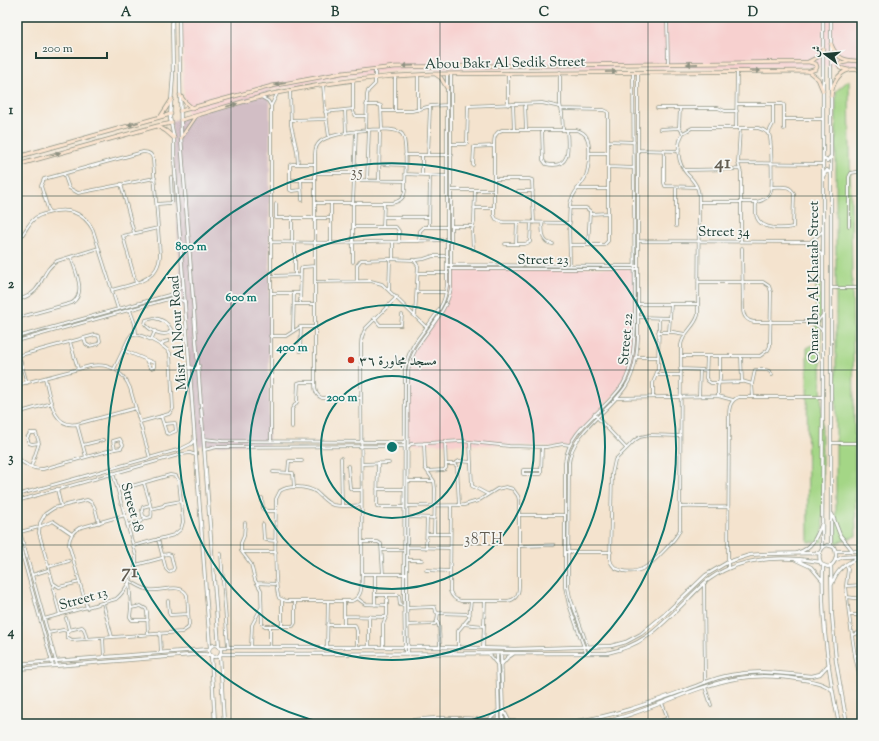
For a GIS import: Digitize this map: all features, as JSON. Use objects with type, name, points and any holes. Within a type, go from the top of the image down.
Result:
[{"type":"main road","points":[[831,44],[838,55],[849,61]]},
{"type":"main road","points":[[808,62],[818,57],[823,48]]},
{"type":"main road","points":[[862,61],[849,61],[839,65],[840,68],[848,70],[862,70]]},
{"type":"main road","points":[[808,62],[816,64],[817,66],[814,70],[808,71]]},
{"type":"main road","name":"Abou Bakr Al Sedik Street","points":[[180,111],[275,85],[342,73],[375,69],[415,66],[808,62]]},
{"type":"main road","points":[[715,63],[715,71]]},
{"type":"main road","points":[[742,63],[742,71]]},
{"type":"main road","points":[[582,65],[582,72]]},
{"type":"main road","points":[[831,96],[834,84],[838,78],[848,70]]},
{"type":"main road","points":[[808,71],[818,79],[823,91]]},
{"type":"main road","name":"Abou Bakr Al Sedik Street","points":[[181,120],[278,92],[376,76],[449,73],[808,71]]},
{"type":"main road","points":[[435,74],[443,81],[447,88]]},
{"type":"main road","points":[[180,95],[192,108]]},
{"type":"main road","points":[[160,117],[172,99]]},
{"type":"main road","points":[[212,102],[212,108],[214,110]]},
{"type":"main road","points":[[17,157],[171,114]]},
{"type":"main road","points":[[181,138],[196,115]]},
{"type":"main road","points":[[17,165],[157,126],[172,124]]},
{"type":"main road","points":[[157,126],[174,138]]},
{"type":"main road","points":[[100,134],[101,141]]},
{"type":"street","name":"Misr Al Nour Road","points":[[172,17],[171,114],[174,138],[183,285],[210,648]]},
{"type":"street","name":"Misr Al Nour Road","points":[[179,17],[181,138],[219,647]]},
{"type":"street","points":[[667,17],[668,64]]},
{"type":"street","name":"Omar Ibn Al Khatab Street","points":[[822,548],[825,469],[823,397],[823,17]]},
{"type":"street","name":"Omar Ibn Al Khatab Street","points":[[831,17],[831,545]]},
{"type":"street","points":[[367,180],[366,105],[367,95],[375,84],[375,69]]},
{"type":"street","points":[[736,128],[737,71]]},
{"type":"street","points":[[560,72],[563,130]]},
{"type":"street","name":"Street 22","points":[[586,653],[565,592],[565,462],[566,454],[570,445],[594,414],[618,390],[628,373],[634,343],[634,72]]},
{"type":"street","name":"Street 22","points":[[590,653],[570,597],[568,582],[569,463],[570,454],[580,438],[617,398],[629,381],[636,357],[638,317],[638,72]]},
{"type":"street","points":[[407,647],[404,606],[404,446],[406,442],[409,366],[416,347],[442,313],[448,300],[451,288],[452,144],[451,79],[449,73]]},
{"type":"street","points":[[407,653],[408,447],[406,442],[404,386],[406,363],[412,347],[442,305],[446,292],[448,273],[447,79],[449,73]]},
{"type":"street","points":[[508,73],[508,104]]},
{"type":"street","points":[[418,74],[418,110]]},
{"type":"street","points":[[395,75],[395,111]]},
{"type":"street","points":[[353,79],[353,112],[356,116],[366,116]]},
{"type":"street","points":[[324,84],[329,137]]},
{"type":"street","points":[[290,90],[291,120],[298,164]]},
{"type":"street","points":[[271,441],[271,106],[278,92]]},
{"type":"street","points":[[260,97],[268,101],[271,106]]},
{"type":"street","points":[[452,144],[467,143],[468,106],[542,103],[561,108],[606,110],[608,112],[608,243],[604,245],[570,245]]},
{"type":"street","points":[[513,104],[514,130]]},
{"type":"street","points":[[525,104],[526,130]]},
{"type":"street","points":[[737,104],[783,104],[784,129]]},
{"type":"street","points":[[699,202],[756,202],[768,197],[771,191],[771,150],[768,134],[773,124],[773,104]]},
{"type":"street","points":[[366,105],[381,105],[379,180]]},
{"type":"street","points":[[382,111],[418,110],[430,106],[447,105]]},
{"type":"street","points":[[428,155],[430,106]]},
{"type":"street","points":[[657,108],[718,108],[729,111],[737,111]]},
{"type":"street","points":[[680,108],[679,127],[683,133]]},
{"type":"street","points":[[326,112],[353,109]]},
{"type":"street","points":[[345,110],[346,132]]},
{"type":"street","points":[[784,119],[823,119]]},
{"type":"street","points":[[291,120],[327,120]]},
{"type":"street","points":[[660,129],[679,127]]},
{"type":"street","points":[[680,436],[643,436],[635,440],[626,448],[617,457],[612,466],[610,552],[612,564],[618,570],[635,571],[645,568],[678,535],[680,526],[680,436],[680,396],[680,375],[680,369],[682,341],[685,334],[696,321],[698,304],[699,202],[697,188],[694,181],[684,170],[680,162],[678,150],[680,141],[683,133],[692,128],[758,128],[762,129],[768,134]]},
{"type":"street","points":[[740,128],[738,163],[740,170],[741,242]]},
{"type":"street","points":[[315,203],[397,202],[405,193],[405,138],[396,130],[346,132],[322,140],[317,144],[315,151],[315,164],[315,173],[315,180],[315,203],[315,382],[316,393],[322,398],[361,398]]},
{"type":"street","points":[[570,223],[498,221],[495,217],[494,208],[494,138],[497,133],[502,130],[576,130],[581,131],[588,139],[587,173],[571,198],[570,265]]},
{"type":"street","points":[[542,130],[543,160],[546,164],[553,165],[561,164],[568,154],[567,130]]},
{"type":"street","points":[[353,262],[353,203],[356,131]]},
{"type":"street","points":[[608,142],[634,142]]},
{"type":"street","points":[[473,165],[474,147],[494,146]]},
{"type":"street","points":[[638,150],[678,150]]},
{"type":"street","points":[[664,150],[664,185],[666,187],[697,188]]},
{"type":"street","points":[[50,212],[42,187],[42,182],[46,179],[146,152],[153,156],[160,255],[159,265],[152,276],[147,279],[136,284],[112,290]]},
{"type":"street","points":[[588,153],[608,153]]},
{"type":"street","points":[[405,155],[452,155]]},
{"type":"street","points":[[422,155],[422,175]]},
{"type":"street","points":[[823,157],[827,161],[831,156]]},
{"type":"street","points":[[738,163],[823,164]]},
{"type":"street","points":[[301,190],[291,190],[290,165],[315,164]]},
{"type":"street","points":[[379,164],[405,165]]},
{"type":"street","points":[[608,167],[634,168]]},
{"type":"street","points":[[684,170],[740,170]]},
{"type":"street","points":[[823,177],[827,170],[831,174]]},
{"type":"street","points":[[849,226],[849,177],[851,172],[862,171]]},
{"type":"street","points":[[315,173],[354,174]]},
{"type":"street","points":[[64,174],[69,188],[78,193],[155,178]]},
{"type":"street","points":[[405,174],[448,176]]},
{"type":"street","points":[[429,226],[430,176]]},
{"type":"street","points":[[157,204],[170,203],[172,201],[171,177]]},
{"type":"street","points":[[494,179],[531,179],[533,182],[530,242],[528,244],[505,244]]},
{"type":"street","points":[[290,180],[315,180]]},
{"type":"street","points":[[301,180],[302,200]]},
{"type":"street","points":[[354,180],[405,181]]},
{"type":"street","points":[[120,184],[134,233]]},
{"type":"street","points":[[676,187],[676,226]]},
{"type":"street","points":[[756,202],[756,216],[763,224],[770,227],[793,226],[793,190],[787,187],[771,187]]},
{"type":"street","points":[[577,189],[608,189]]},
{"type":"street","points":[[452,190],[494,190]]},
{"type":"street","points":[[473,249],[472,232],[475,190]]},
{"type":"street","points":[[518,191],[533,191]]},
{"type":"street","points":[[177,194],[183,194],[186,192]]},
{"type":"street","points":[[178,204],[182,202],[186,203]]},
{"type":"street","points":[[331,203],[331,243]]},
{"type":"street","points":[[384,203],[384,227]]},
{"type":"street","points":[[276,204],[276,218],[331,218]]},
{"type":"street","points":[[474,208],[494,208]]},
{"type":"street","points":[[570,208],[588,209],[590,214],[588,245]]},
{"type":"street","points":[[17,241],[34,218],[50,212],[68,210],[83,217],[93,230],[118,309]]},
{"type":"street","points":[[590,214],[608,213]]},
{"type":"street","points":[[292,217],[292,242]]},
{"type":"street","points":[[384,217],[429,217]]},
{"type":"street","points":[[516,222],[516,244]]},
{"type":"street","points":[[542,223],[543,239],[546,242],[553,244]]},
{"type":"street","points":[[452,226],[473,226]]},
{"type":"street","points":[[353,227],[398,228],[399,242]]},
{"type":"street","points":[[419,241],[420,229],[424,227],[447,227]]},
{"type":"street","points":[[136,284],[123,237],[124,235],[158,228]]},
{"type":"street","points":[[823,230],[810,242],[823,257]]},
{"type":"street","points":[[271,242],[331,243],[448,240]]},
{"type":"street","name":"Street 34","points":[[638,241],[810,242]]},
{"type":"street","points":[[295,242],[295,275]]},
{"type":"street","points":[[393,242],[393,259]]},
{"type":"street","points":[[17,300],[34,293],[40,285],[46,271],[52,264],[99,248]]},
{"type":"street","points":[[742,248],[743,313],[746,318],[754,322],[813,322],[818,321],[823,315]]},
{"type":"street","points":[[357,281],[357,268],[359,262],[363,260],[414,260],[433,256],[448,256]]},
{"type":"street","points":[[17,318],[72,303],[76,300],[80,288],[71,257]]},
{"type":"street","points":[[389,290],[390,259]]},
{"type":"street","points":[[414,260],[418,264],[415,315]]},
{"type":"street","name":"Street 23","points":[[448,265],[638,266]]},
{"type":"street","points":[[300,304],[300,275],[302,268],[315,266]]},
{"type":"street","name":"Street 23","points":[[448,269],[638,269]]},
{"type":"street","points":[[418,273],[448,273]]},
{"type":"street","points":[[271,276],[300,275]]},
{"type":"street","points":[[315,282],[376,282],[385,286],[429,330]]},
{"type":"street","points":[[681,356],[760,356],[768,350],[771,322],[771,292],[769,286],[763,282],[698,282]]},
{"type":"street","points":[[17,337],[160,298],[175,292],[183,285]]},
{"type":"street","points":[[831,288],[862,288]]},
{"type":"street","points":[[417,292],[446,292]]},
{"type":"street","points":[[271,294],[300,294]]},
{"type":"street","points":[[293,330],[294,294]]},
{"type":"street","points":[[282,600],[344,601],[357,598],[361,592],[362,338],[366,328],[374,318],[397,297]]},
{"type":"street","points":[[160,298],[161,302]]},
{"type":"street","points":[[17,341],[175,298],[185,302]]},
{"type":"street","points":[[294,304],[315,304]]},
{"type":"street","points":[[634,304],[698,304]]},
{"type":"street","points":[[669,332],[671,304]]},
{"type":"street","points":[[130,310],[135,324],[136,334]]},
{"type":"street","points":[[374,318],[380,325],[401,325],[402,315]]},
{"type":"street","points":[[638,317],[670,318]]},
{"type":"street","points":[[84,318],[85,322]]},
{"type":"street","points":[[154,318],[162,320],[169,325],[171,330],[169,334],[166,335],[155,331],[146,326],[145,323],[154,318]]},
{"type":"street","points":[[653,397],[653,383],[656,375],[658,357],[659,318]]},
{"type":"street","points":[[813,322],[823,332]]},
{"type":"street","points":[[270,336],[286,336],[293,330],[301,327],[315,327]]},
{"type":"street","points":[[300,351],[301,327]]},
{"type":"street","points":[[151,340],[155,331]]},
{"type":"street","points":[[658,332],[685,334]]},
{"type":"street","points":[[114,368],[130,336],[136,334],[168,349],[171,355],[174,407],[170,413],[140,422]]},
{"type":"street","points":[[27,383],[18,356],[84,338],[97,335],[100,338],[100,341],[98,344],[89,346],[86,344],[84,338]]},
{"type":"street","points":[[161,345],[168,341]]},
{"type":"street","points":[[70,342],[78,369]]},
{"type":"street","points":[[123,350],[154,363],[154,367],[149,367],[146,360]]},
{"type":"street","points":[[707,356],[706,370],[708,381],[711,383],[743,382],[752,384]]},
{"type":"street","points":[[718,396],[720,356]]},
{"type":"street","points":[[741,356],[741,379],[743,382]]},
{"type":"street","points":[[636,357],[658,357]]},
{"type":"street","points":[[17,386],[96,365],[114,368],[128,383],[150,458]]},
{"type":"street","points":[[190,366],[194,369],[199,366]]},
{"type":"street","points":[[680,369],[706,370]]},
{"type":"street","points":[[699,396],[700,370]]},
{"type":"street","points":[[753,396],[752,384],[755,370],[768,370],[772,375]]},
{"type":"street","points":[[191,378],[195,375],[199,377]]},
{"type":"street","points":[[656,375],[680,375]]},
{"type":"street","points":[[45,378],[55,414],[60,421],[68,425],[77,424],[136,408]]},
{"type":"street","points":[[292,426],[292,409],[297,403],[298,383],[315,382]]},
{"type":"street","points":[[617,398],[718,396],[733,400]]},
{"type":"street","points":[[728,568],[729,407],[733,400],[739,397],[823,397]]},
{"type":"street","points":[[17,413],[52,403]]},
{"type":"street","points":[[594,414],[626,448]]},
{"type":"street","points":[[161,416],[167,433],[176,431],[175,423],[164,424]]},
{"type":"street","points":[[77,424],[86,457]]},
{"type":"street","points":[[31,467],[39,443],[36,433],[30,433],[28,435],[27,438],[29,443],[39,443]]},
{"type":"street","points":[[17,457],[31,467],[38,470],[44,470],[115,449],[122,446],[120,438],[113,441],[115,449]]},
{"type":"street","points":[[17,495],[183,448],[191,444],[195,439]]},
{"type":"street","points":[[204,439],[217,441],[406,442],[411,444],[445,441],[470,442],[500,446],[570,445]]},
{"type":"street","points":[[83,445],[103,440]]},
{"type":"street","points":[[217,441],[217,447]]},
{"type":"street","points":[[320,441],[322,444],[320,447]]},
{"type":"street","points":[[328,441],[327,444],[329,446]]},
{"type":"street","points":[[426,471],[445,470],[445,441]]},
{"type":"street","points":[[470,442],[472,486],[487,494]]},
{"type":"street","points":[[424,443],[426,471],[434,482],[435,489],[434,534]]},
{"type":"street","points":[[831,443],[862,443]]},
{"type":"street","points":[[408,447],[411,444]]},
{"type":"street","points":[[541,470],[523,470],[523,474],[541,474],[542,446]]},
{"type":"street","points":[[204,450],[217,447],[408,447]]},
{"type":"street","points":[[17,501],[96,477],[184,453],[196,455]]},
{"type":"street","points":[[341,458],[342,506]]},
{"type":"street","points":[[288,472],[289,461],[302,461]]},
{"type":"street","points":[[446,464],[471,462]]},
{"type":"street","points":[[129,463],[131,468]]},
{"type":"street","points":[[378,463],[378,506],[404,507],[408,506],[435,506],[451,506],[459,506],[473,503],[492,491],[501,488],[513,489],[518,496],[520,515],[520,586],[516,598],[510,601],[471,601],[457,600],[451,595],[451,506]]},
{"type":"street","points":[[361,464],[389,463]]},
{"type":"street","points":[[454,464],[457,468],[459,506]]},
{"type":"street","points":[[348,466],[350,488],[353,490],[361,490]]},
{"type":"street","points":[[825,469],[831,468]]},
{"type":"street","points":[[273,472],[288,472],[293,474],[294,488]]},
{"type":"street","points":[[95,473],[96,477]]},
{"type":"street","name":"Street 18","points":[[113,473],[133,546]]},
{"type":"street","points":[[118,490],[170,475],[176,476],[179,481],[183,522],[181,529],[177,533],[133,546],[136,556],[136,565],[162,556],[168,554],[171,555],[174,569],[168,572],[162,556],[158,539]]},
{"type":"street","points":[[408,481],[434,482]]},
{"type":"street","points":[[127,525],[140,522],[145,518],[152,516],[144,483]]},
{"type":"street","points":[[282,626],[282,600],[278,595],[276,584],[276,499],[278,493],[284,488],[310,489],[329,503],[342,506],[361,506]]},
{"type":"street","points":[[57,489],[61,506]]},
{"type":"street","points":[[377,489],[404,489]]},
{"type":"street","points":[[262,498],[263,509],[276,512]]},
{"type":"street","points":[[60,615],[52,589],[54,585],[38,533],[42,518],[47,512],[54,508],[89,500],[94,505],[99,523]]},
{"type":"street","points":[[151,509],[163,506],[165,504],[181,502]]},
{"type":"street","points":[[145,518],[143,516],[142,508],[150,504]]},
{"type":"street","points":[[200,509],[204,510],[208,507]]},
{"type":"street","points":[[680,507],[728,507]]},
{"type":"street","points":[[831,508],[840,535],[853,551]]},
{"type":"street","points":[[87,608],[69,544],[72,534],[79,528],[125,515]]},
{"type":"street","points":[[201,518],[205,515],[209,516]]},
{"type":"street","points":[[520,515],[569,515]]},
{"type":"street","points":[[408,517],[435,518]]},
{"type":"street","points":[[426,548],[427,518]]},
{"type":"street","points":[[789,554],[801,552],[811,544],[818,533],[823,520]]},
{"type":"street","points":[[17,521],[57,665]]},
{"type":"street","points":[[20,532],[39,527],[53,521],[72,534]]},
{"type":"street","points":[[245,523],[242,552],[251,564],[257,583],[262,592],[262,624],[270,626],[292,626],[294,624],[295,601]]},
{"type":"street","points":[[263,524],[264,539],[276,541]]},
{"type":"street","points":[[426,534],[450,534]]},
{"type":"street","points":[[17,536],[53,666]]},
{"type":"street","points":[[362,542],[378,542],[381,544],[383,574]]},
{"type":"street","points":[[520,546],[554,545]]},
{"type":"street","points":[[839,724],[832,690],[824,614],[823,566],[820,562],[819,553],[822,548],[827,545],[831,545],[836,551],[835,560],[831,566],[832,615],[836,661],[847,724]]},
{"type":"street","points":[[407,547],[450,548]]},
{"type":"street","points":[[382,550],[404,550]]},
{"type":"street","points":[[836,551],[862,551]]},
{"type":"street","points":[[242,552],[276,552]]},
{"type":"street","points":[[564,552],[610,552]]},
{"type":"street","points":[[17,664],[203,650],[214,645],[227,648],[602,647],[618,644],[641,634],[664,615],[706,575],[728,562],[764,554],[819,553]]},
{"type":"street","points":[[221,554],[227,648],[225,654]]},
{"type":"street","points":[[750,556],[751,561]]},
{"type":"street","points":[[835,560],[843,557],[861,557]]},
{"type":"street","points":[[832,587],[837,573],[845,564],[861,557]]},
{"type":"street","points":[[17,669],[203,654],[215,657],[220,654],[606,653],[629,647],[643,639],[711,578],[728,568],[751,561],[764,559],[803,559],[820,562]]},
{"type":"street","points":[[794,559],[811,567],[823,581]]},
{"type":"street","points":[[32,575],[48,568],[74,560]]},
{"type":"street","points":[[407,560],[422,560]]},
{"type":"street","points":[[845,564],[848,569],[846,586],[847,597],[855,656],[861,683],[860,690],[862,700]]},
{"type":"street","name":"Street 13","points":[[44,619],[87,608],[117,598],[129,580],[136,565]]},
{"type":"street","points":[[823,566],[831,566]]},
{"type":"street","points":[[426,570],[450,571]]},
{"type":"street","points":[[846,586],[861,585],[862,571]]},
{"type":"street","points":[[362,574],[408,574]]},
{"type":"street","points":[[375,574],[375,605]]},
{"type":"street","points":[[129,580],[131,608],[130,617],[132,620],[148,620]]},
{"type":"street","points":[[65,614],[68,637],[70,640],[182,632],[186,630],[189,624],[187,595],[183,590],[179,588],[149,590],[138,586],[129,580]]},
{"type":"street","points":[[54,585],[61,586],[80,582]]},
{"type":"street","points":[[257,583],[276,584]]},
{"type":"street","points":[[704,584],[705,683]]},
{"type":"street","points":[[375,595],[398,596],[400,605],[404,606]]},
{"type":"street","points":[[383,648],[383,624],[386,617],[387,595]]},
{"type":"street","points":[[847,597],[862,599]]},
{"type":"street","points":[[357,598],[363,603],[387,605]]},
{"type":"street","points":[[168,601],[170,616],[188,614]]},
{"type":"street","points":[[327,648],[328,601]]},
{"type":"street","points":[[344,601],[344,624]]},
{"type":"street","points":[[458,648],[458,631],[470,614],[471,601]]},
{"type":"street","points":[[483,648],[485,601]]},
{"type":"street","points":[[103,603],[112,637]]},
{"type":"street","points":[[131,608],[137,606],[144,607],[148,612],[148,634]]},
{"type":"street","points":[[251,648],[252,625],[262,607]]},
{"type":"street","points":[[408,608],[434,607],[438,614],[437,622],[440,627],[440,647]]},
{"type":"street","points":[[17,609],[21,620],[20,624],[17,625]]},
{"type":"street","points":[[438,614],[470,614]]},
{"type":"street","points":[[849,615],[862,615]]},
{"type":"street","points":[[344,616],[386,617]]},
{"type":"street","points":[[369,616],[369,648]]},
{"type":"street","points":[[408,625],[434,624],[437,622]]},
{"type":"street","points":[[328,624],[353,624],[357,626],[358,648]]},
{"type":"street","points":[[463,624],[484,626]]},
{"type":"street","points":[[270,626],[270,648]]},
{"type":"street","points":[[48,633],[83,628],[87,639]]},
{"type":"street","points":[[852,636],[862,632]]},
{"type":"street","points":[[160,633],[162,653]]},
{"type":"street","points":[[103,638],[104,658]]},
{"type":"street","points":[[219,647],[224,724]]},
{"type":"street","points":[[210,648],[209,652],[215,724]]},
{"type":"street","points":[[855,656],[862,653]]},
{"type":"street","points":[[489,654],[498,665]]},
{"type":"street","points":[[497,654],[499,720]]},
{"type":"street","points":[[501,654],[503,720]]},
{"type":"street","points":[[502,664],[507,658],[514,654]]},
{"type":"street","points":[[393,724],[422,719],[460,717],[536,723],[570,723],[608,716],[722,677],[740,673],[762,671],[812,676],[820,674],[829,664]]},
{"type":"street","points":[[740,673],[741,678]]},
{"type":"street","points":[[594,724],[650,708],[705,687],[741,678],[759,676],[789,678],[822,684],[832,690]]},
{"type":"street","points":[[705,687],[711,705]]},
{"type":"street","points":[[648,703],[650,708]]},
{"type":"street","points":[[662,703],[667,724]]},
{"type":"street","points":[[503,709],[510,721]]},
{"type":"street","points":[[490,719],[498,710]]},
{"type":"street","points":[[617,724],[618,718]]},
{"type":"street","points":[[422,719],[423,724],[452,722],[491,724]]},
{"type":"street","points":[[653,724],[666,719]]},
{"type":"street","points":[[417,720],[419,724]]},
{"type":"street","points":[[607,721],[612,724]]},
{"type":"street","points":[[853,724],[862,721]]},
{"type":"shaded area","points":[[182,17],[862,17],[862,66],[407,70],[330,79],[270,90],[187,116],[184,96]]},
{"type":"shaded area","points":[[270,90],[269,445],[198,446],[181,292],[171,121]]},
{"type":"shaded area","points":[[450,267],[636,268],[637,345],[634,363],[621,387],[583,429],[570,447],[406,443],[406,383],[408,362],[414,347],[443,306],[448,293]]},
{"type":"green space","points":[[849,80],[856,536],[836,543],[836,91]]},
{"type":"green space","points":[[820,246],[823,542],[808,542],[807,348],[816,343],[816,289],[818,247]]},
{"type":"place","name":"مسجد مجاورة ٣٦","points":[[351,360]]},
{"type":"district","name":"41","points":[[723,162]]},
{"type":"district","name":"35","points":[[357,172]]},
{"type":"district","name":"38TH","points":[[484,539]]},
{"type":"district","name":"71","points":[[130,571]]}]
